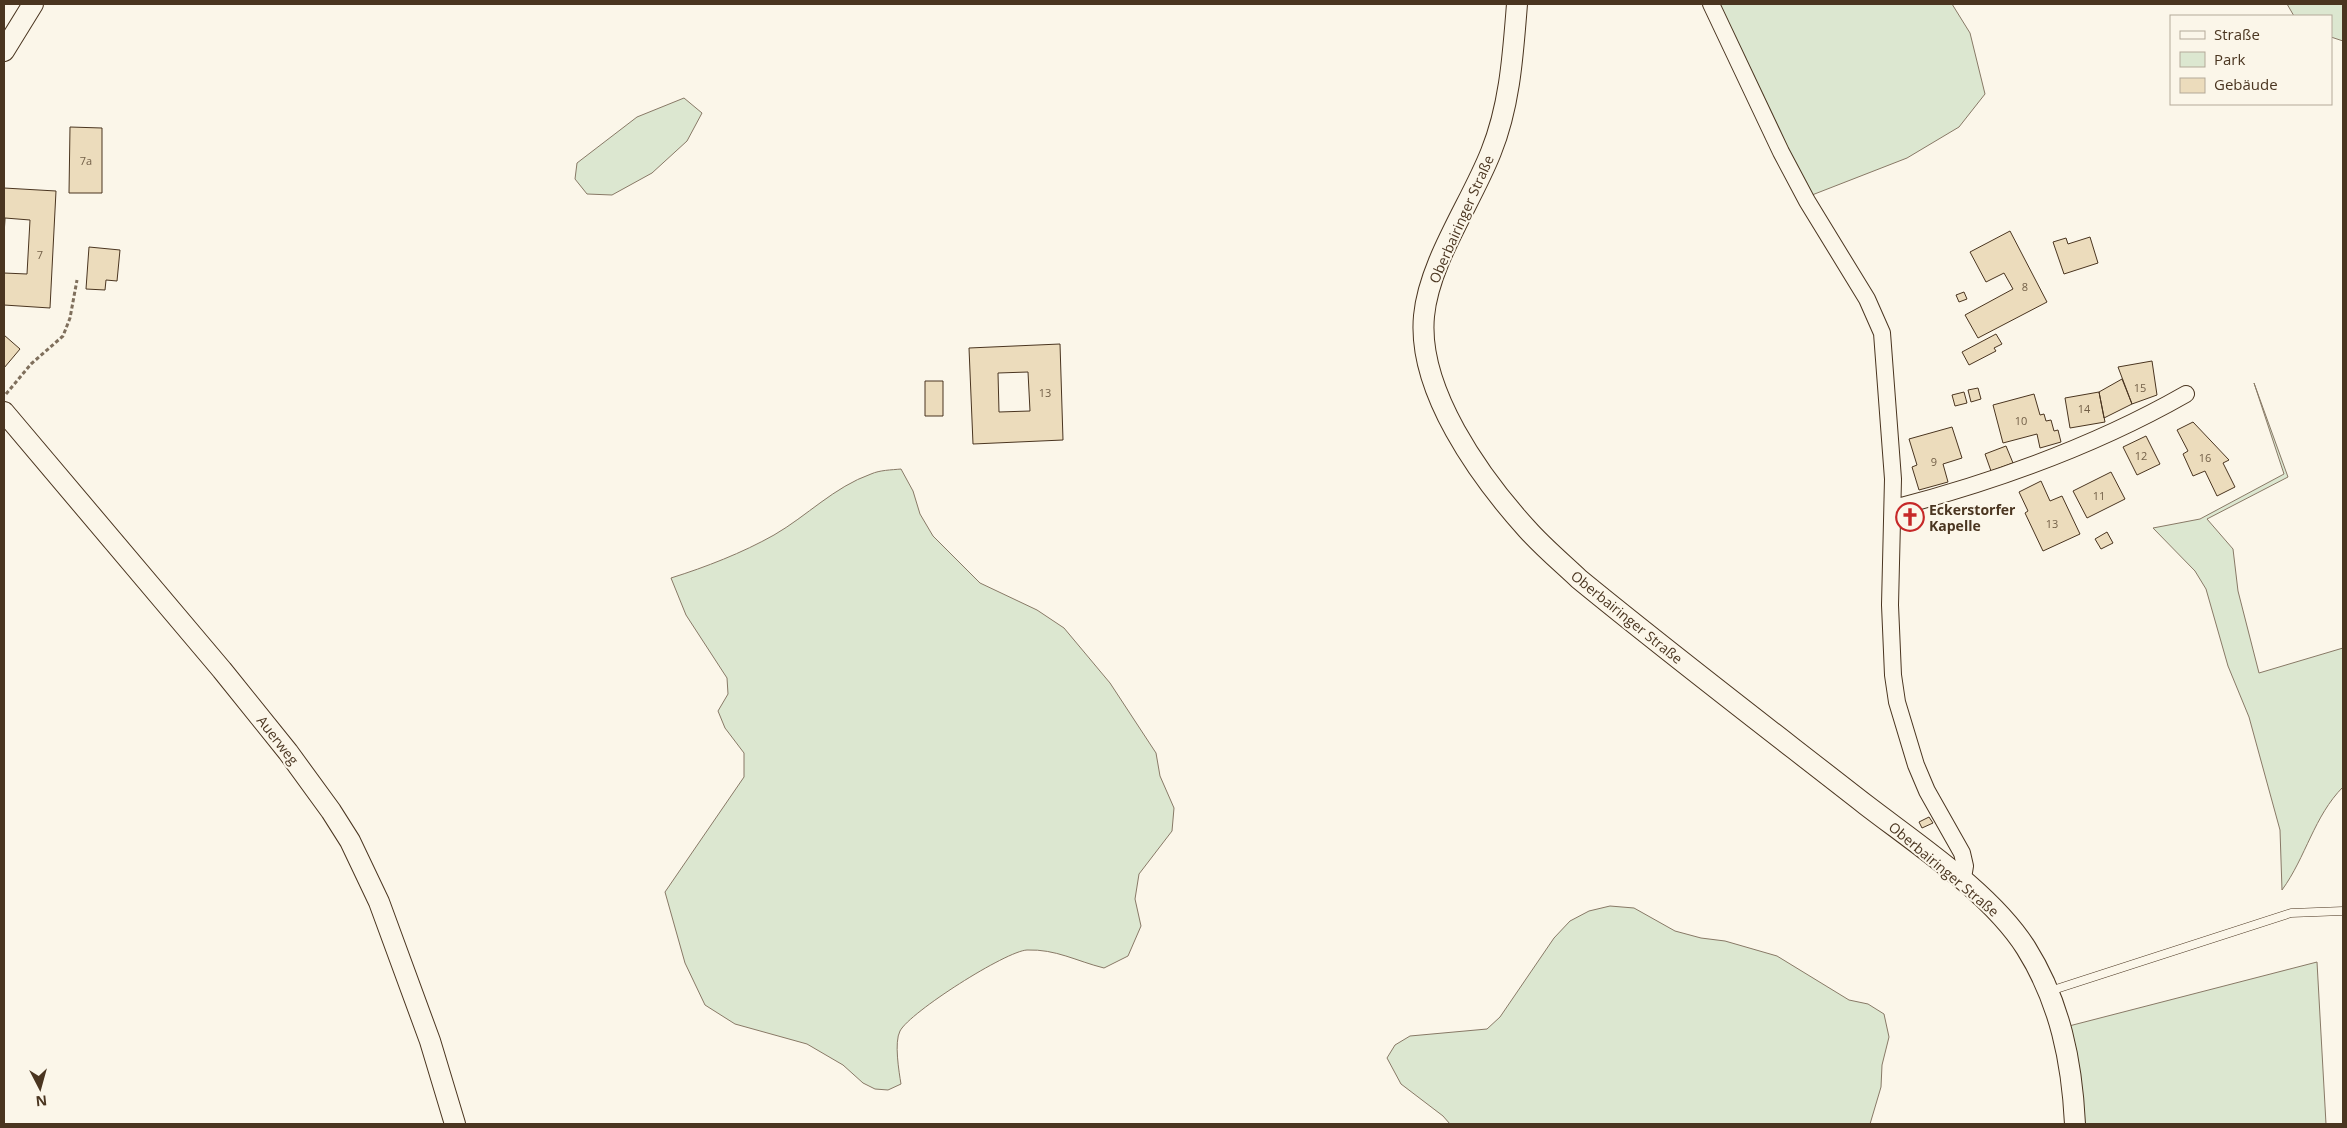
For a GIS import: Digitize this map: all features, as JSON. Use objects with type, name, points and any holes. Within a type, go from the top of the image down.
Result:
[{"type":"street","points":[[4,52],[10,32],[33,4]]},
{"type":"street","name":"Oberbairinger Straße","points":[[1517,4],[1508,93],[1501,124],[1491,153],[1439,264],[1428,294],[1424,315],[1423,339],[1427,361],[1450,419],[1471,455],[1495,490],[1528,530],[1578,579],[1959,878],[2007,923],[2025,946],[2050,991],[2061,1024],[2076,1124]]},
{"type":"street","points":[[1711,4],[1781,152],[1808,201],[1852,272],[1877,318],[1882,333],[1885,354],[1894,508],[1890,587],[1892,675],[1897,702],[1916,766],[1927,791],[1962,853],[1965,866],[1964,872],[1959,878]]},
{"type":"street","points":[[1894,508],[1972,486],[2068,451],[2162,408],[2186,394]]},
{"type":"street","name":"Auerweg","points":[[4,412],[222,670],[288,752],[332,811],[354,849],[379,902],[430,1041],[455,1124]]},
{"type":"lane","points":[[2050,991],[2291,913],[2343,911]]},
{"type":"path","points":[[4,396],[31,364],[63,336],[70,318],[77,280]]},
{"type":"green space","points":[[1717,4],[1952,4],[1970,33],[1985,94],[1959,127],[1907,158],[1812,195],[1774,129]]},
{"type":"green space","points":[[2287,4],[2343,4],[2343,41],[2332,37],[2332,15],[2293,15]]},
{"type":"green space","points":[[684,98],[702,113],[687,141],[652,173],[612,195],[587,194],[575,179],[577,163],[637,117]]},
{"type":"green space","points":[[2254,383],[2288,477],[2207,519],[2233,549],[2238,591],[2259,673],[2343,648],[2343,787],[2333,798],[2317,824],[2298,864],[2282,890],[2280,830],[2249,717],[2228,666],[2206,589],[2195,571],[2153,528],[2200,519],[2284,474]]},
{"type":"green space","points":[[901,469],[913,491],[920,514],[933,536],[980,583],[1037,610],[1064,628],[1110,683],[1156,753],[1160,776],[1174,808],[1172,831],[1139,874],[1135,899],[1141,926],[1128,956],[1104,968],[1057,953],[1027,950],[1000,960],[980,971],[921,1010],[900,1031],[897,1049],[901,1084],[888,1090],[875,1089],[863,1083],[843,1065],[807,1044],[735,1024],[705,1005],[685,963],[665,892],[744,777],[744,753],[725,728],[718,711],[728,694],[727,678],[686,615],[671,578],[724,559],[762,542],[845,486],[878,472]]},
{"type":"green space","points":[[1610,906],[1634,908],[1675,931],[1701,938],[1725,941],[1777,956],[1849,1000],[1868,1004],[1884,1014],[1889,1037],[1882,1065],[1881,1087],[1870,1124],[1450,1124],[1443,1116],[1401,1084],[1387,1058],[1395,1045],[1410,1036],[1487,1029],[1500,1017],[1554,938],[1570,921],[1589,911]]},
{"type":"green space","points":[[2317,962],[2326,1124],[2083,1124],[2069,1026]]},
{"type":"building","points":[[70,127],[102,128],[102,193],[69,193]]},
{"type":"building","points":[[4,188],[56,191],[50,308],[4,305],[4,273],[27,274],[30,220],[5,218],[4,236]]},
{"type":"building","points":[[2010,231],[2047,302],[1978,338],[1965,315],[2013,289],[2004,273],[1986,282],[1970,252]]},
{"type":"building","points":[[2090,237],[2098,263],[2064,274],[2053,242],[2066,238],[2068,244]]},
{"type":"building","points":[[89,247],[120,250],[117,281],[106,280],[105,290],[86,289]]},
{"type":"building","points":[[1964,292],[1967,299],[1959,302],[1956,295]]},
{"type":"building","points":[[1996,334],[2002,344],[1994,348],[1996,351],[1969,365],[1962,352]]},
{"type":"building","points":[[4,335],[20,349],[4,368]]},
{"type":"building","points":[[1060,344],[1063,440],[973,444],[969,348]],"holes":[[[1028,372],[1030,411],[999,412],[998,373]]]},
{"type":"building","points":[[2152,361],[2157,395],[2132,404],[2118,367]]},
{"type":"building","points":[[2122,379],[2132,404],[2104,418],[2099,392]]},
{"type":"building","points":[[925,381],[943,381],[943,416],[925,416]]},
{"type":"building","points":[[1978,388],[1981,399],[1971,402],[1968,390]]},
{"type":"building","points":[[1964,392],[1967,403],[1955,406],[1952,395]]},
{"type":"building","points":[[2099,392],[2105,422],[2070,428],[2065,398]]},
{"type":"building","points":[[2034,394],[2040,415],[2044,414],[2046,421],[2051,420],[2054,431],[2058,430],[2061,442],[2040,448],[2037,434],[2003,443],[1993,405]]},
{"type":"building","points":[[2193,422],[2229,460],[2223,463],[2235,487],[2217,496],[2205,471],[2193,476],[2183,454],[2188,451],[2177,430]]},
{"type":"building","points":[[1952,427],[1962,458],[1943,464],[1948,482],[1919,490],[1912,467],[1917,465],[1909,439]]},
{"type":"building","points":[[2146,436],[2160,464],[2137,475],[2123,447]]},
{"type":"building","points":[[2006,446],[2013,463],[1991,471],[1985,454]]},
{"type":"building","points":[[2111,472],[2125,499],[2087,518],[2073,491]]},
{"type":"building","points":[[2041,481],[2050,501],[2062,496],[2080,534],[2043,551],[2025,513],[2028,511],[2019,492]]},
{"type":"building","points":[[2107,532],[2113,543],[2101,549],[2095,539]]},
{"type":"building","points":[[1929,817],[1933,823],[1922,828],[1919,822]]},
{"type":"place","name":"Eckerstorfer Kapelle","points":[[1910,517]]}]
